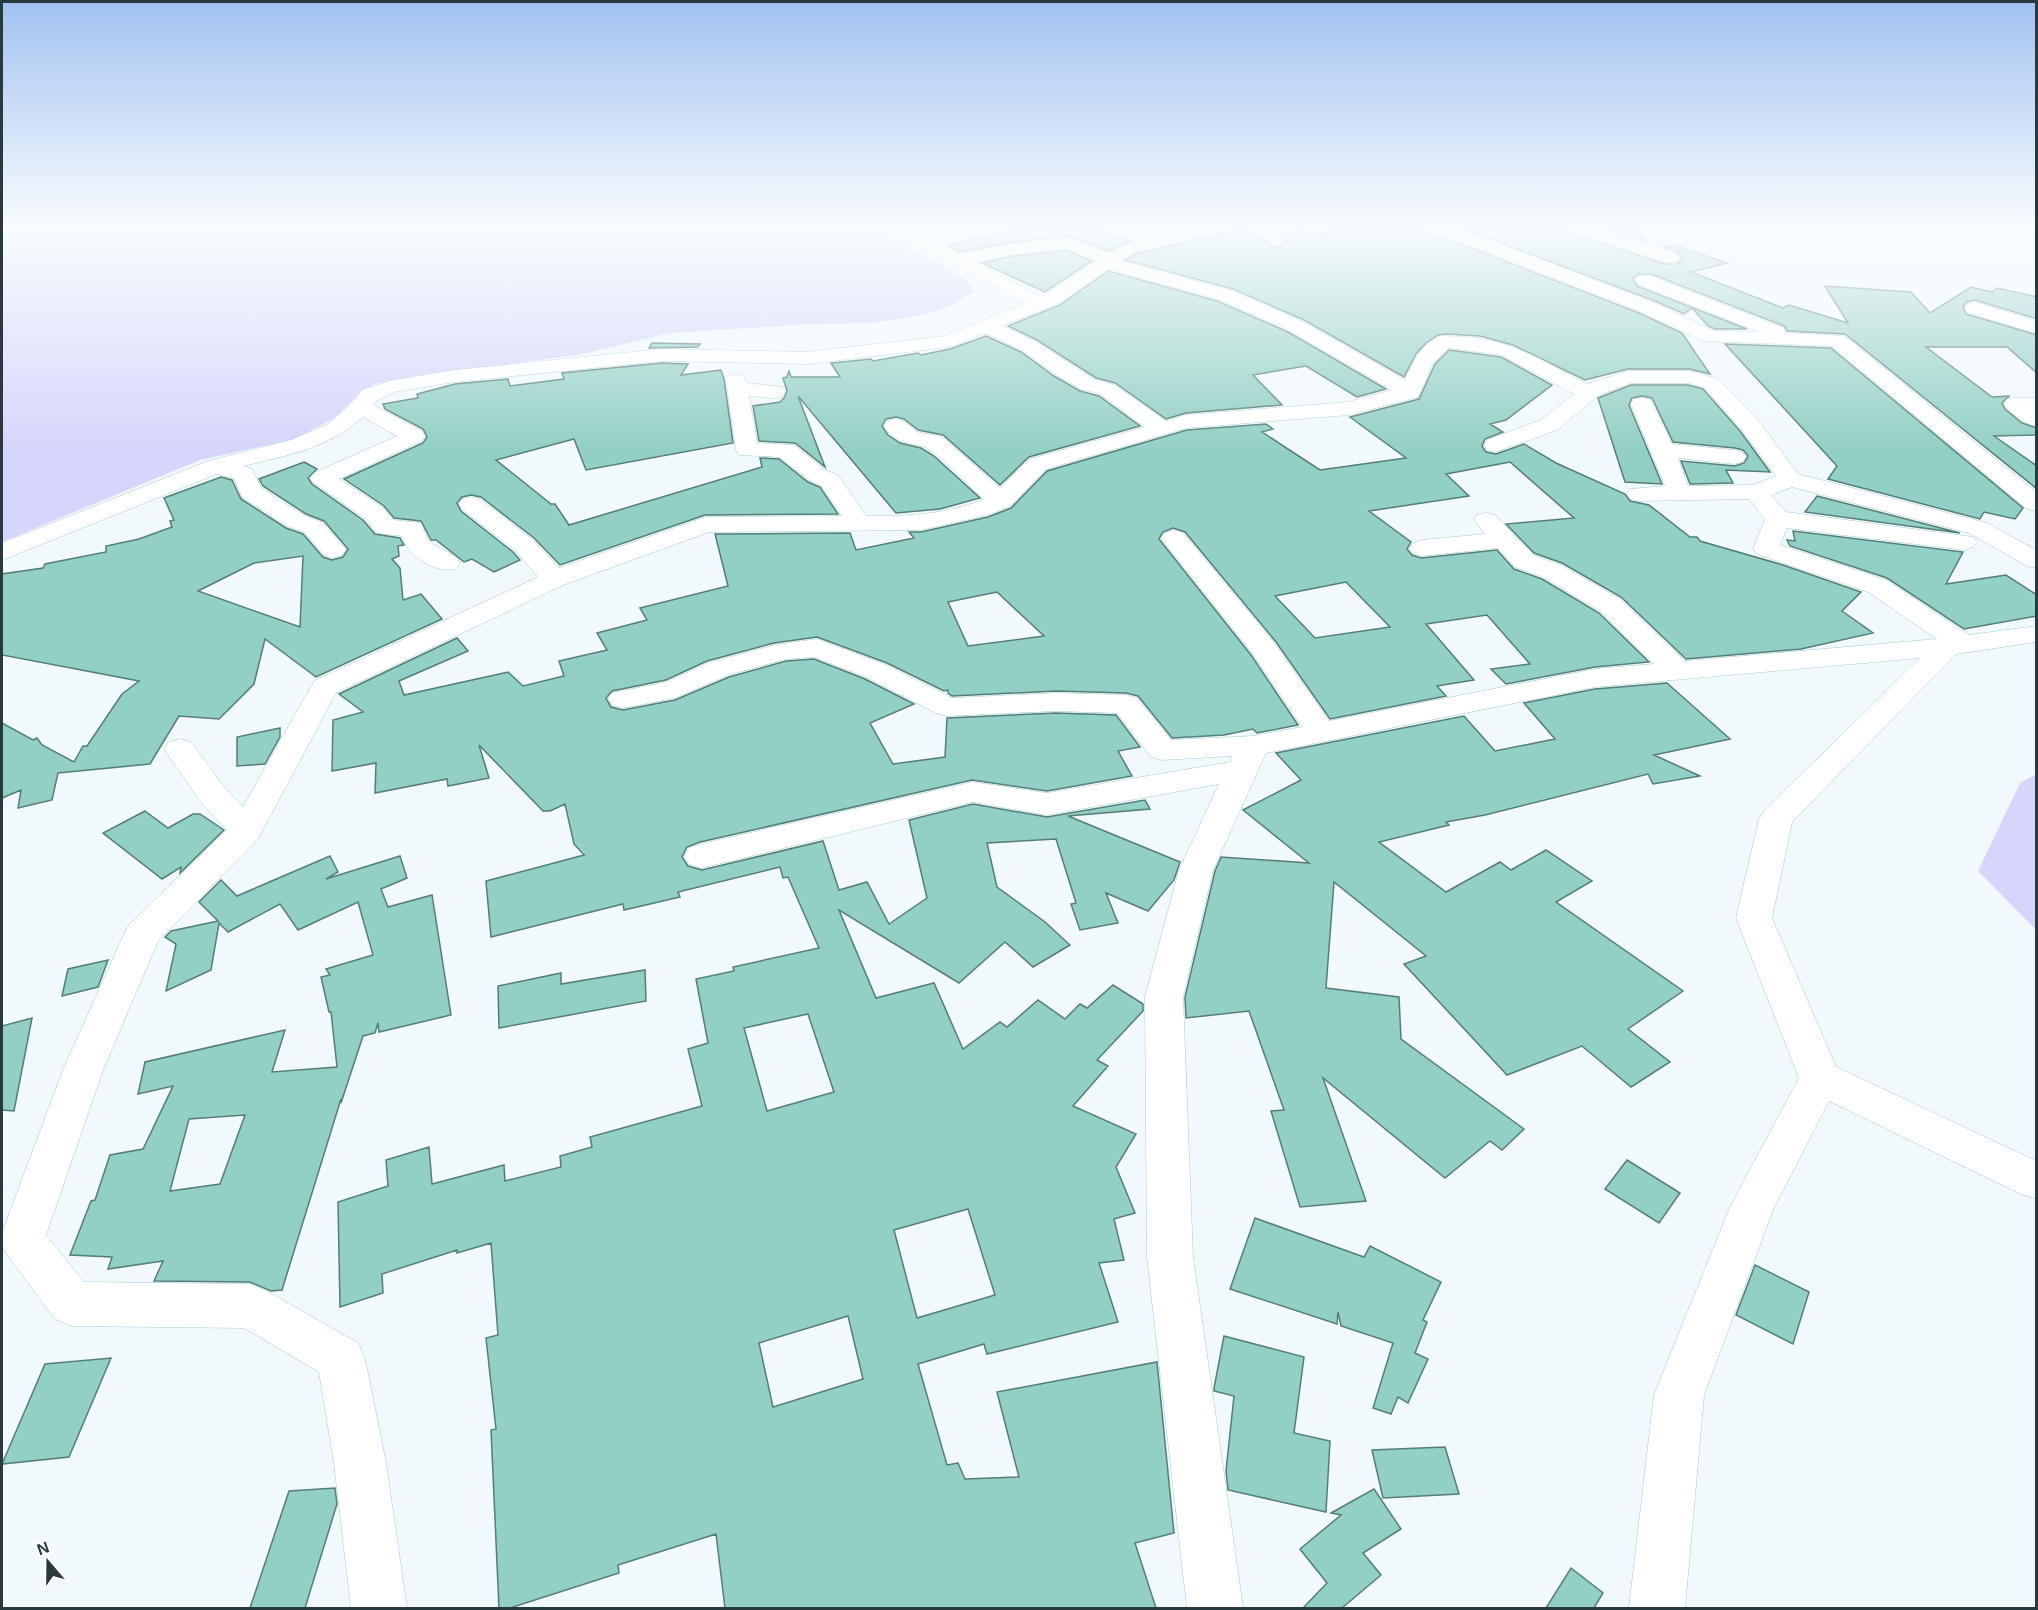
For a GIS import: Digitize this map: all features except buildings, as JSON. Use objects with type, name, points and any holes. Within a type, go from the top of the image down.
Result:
[{"type":"street","points":[[1241,302],[1296,326],[1410,392]]},
{"type":"street","points":[[1634,302],[1711,337],[1838,340],[2031,494]]},
{"type":"street","points":[[1700,302],[1794,339]]},
{"type":"street","points":[[2,552],[216,466],[298,445],[336,429],[361,407],[370,395],[389,387],[455,376],[662,355],[807,358],[949,341],[1040,303]]},
{"type":"street","points":[[1974,308],[2037,327]]},
{"type":"street","points":[[985,326],[1029,346],[1062,370],[1088,385],[1107,389],[1163,429]]},
{"type":"street","points":[[1980,328],[2037,347]]},
{"type":"street","points":[[1410,392],[1424,360],[1443,342],[1468,343],[1508,350],[1582,390],[1592,392]]},
{"type":"street","points":[[1495,445],[1549,425],[1592,392],[1628,377],[1689,376],[1711,383],[1750,425],[1790,479]]},
{"type":"street","points":[[774,392],[736,384],[747,450],[786,450],[817,475],[830,480],[860,525]]},
{"type":"street","points":[[379,1608],[360,1463],[341,1359],[249,1306],[72,1304],[22,1239],[83,1070],[142,934],[246,831],[324,687],[554,579],[706,525],[921,523],[979,510],[1001,501],[1038,464],[1186,422],[1349,408],[1410,392]]},
{"type":"street","points":[[1642,404],[1679,493]]},
{"type":"street","points":[[2037,404],[2015,404],[2037,420]]},
{"type":"street","points":[[361,407],[414,436],[322,478],[374,513],[386,528],[412,528],[418,546],[447,563]]},
{"type":"street","points":[[895,426],[910,438],[934,442],[1001,501]]},
{"type":"street","points":[[1663,450],[1734,457]]},
{"type":"street","points":[[216,466],[244,474],[252,492],[296,521],[314,527],[333,550]]},
{"type":"street","points":[[1639,494],[1756,492],[1790,479],[1978,528],[2026,554]]},
{"type":"street","points":[[1756,492],[1778,519],[2026,554]]},
{"type":"street","points":[[471,504],[524,545],[554,579]]},
{"type":"street","points":[[1778,519],[1766,549],[1877,586],[1955,646]]},
{"type":"street","points":[[1486,520],[1524,561],[1552,571],[1610,605],[1678,671]]},
{"type":"street","points":[[1174,538],[1264,649],[1321,732]]},
{"type":"street","points":[[1422,549],[1505,540]]},
{"type":"street","points":[[701,856],[973,792],[1047,804],[1247,758],[1321,732],[1595,678],[1955,646],[2037,634]]},
{"type":"street","points":[[1955,646],[1776,819],[1754,918],[1820,1078],[2037,1180]]},
{"type":"street","points":[[623,699],[675,689],[718,669],[785,651],[817,648],[876,671],[946,707],[1056,702],[1126,704],[1162,750],[1247,758]]},
{"type":"street","points":[[180,749],[212,794],[246,831]]},
{"type":"street","points":[[1215,1608],[1170,1257],[1164,997],[1196,870],[1247,758]]},
{"type":"street","points":[[1657,1608],[1679,1395],[1752,1207],[1820,1078]]},
{"type":"water","points":[[2,302],[956,302],[923,315],[873,323],[813,324],[670,333],[578,355],[413,376],[375,384],[356,397],[335,418],[294,439],[200,460],[2,542]]},
{"type":"water","points":[[2036,774],[2036,930],[1978,871],[2020,783]]}]
